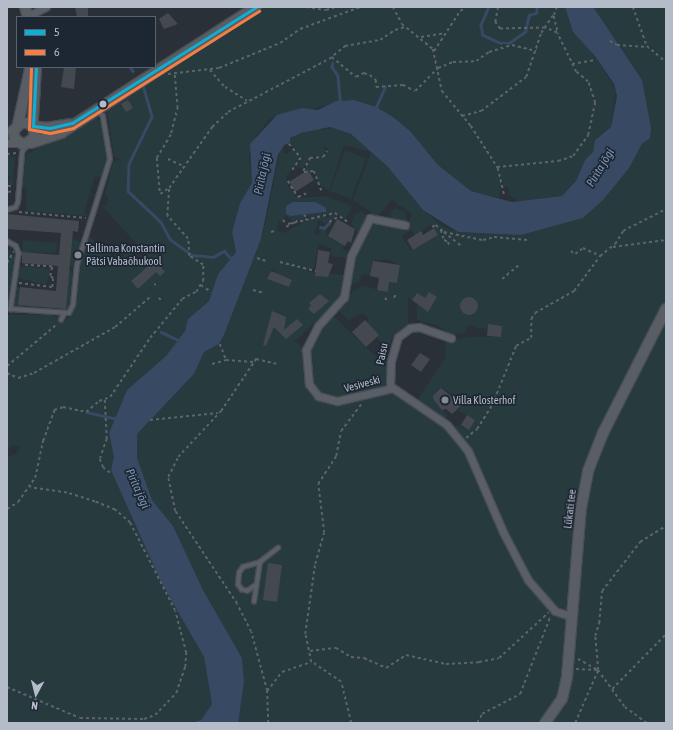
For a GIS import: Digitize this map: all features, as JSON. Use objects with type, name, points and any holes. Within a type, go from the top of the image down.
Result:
[{"type":"street","points":[[27,13],[46,7]]},
{"type":"street","points":[[7,143],[23,147],[56,136],[72,123],[256,7]]},
{"type":"street","points":[[23,147],[13,136],[13,128],[30,68]]},
{"type":"street","points":[[23,147],[35,137],[33,126],[36,68]]},
{"type":"street","points":[[13,128],[28,123],[33,126],[50,128],[72,123]]},
{"type":"street","name":"Vesiveski","points":[[405,225],[370,218],[351,256],[344,297],[318,326],[305,353],[309,384],[318,396],[337,401],[366,396],[390,387],[439,417],[462,440],[519,565],[536,591],[553,609],[573,617]]},
{"type":"street","name":"Lükati tee","points":[[545,723],[562,699],[568,669],[581,508],[588,471],[603,433],[666,309]]},
{"type":"street","name":"Paisu","points":[[390,387],[391,361],[398,337],[412,327],[419,326],[452,338]]},
{"type":"lane","points":[[61,320],[64,314],[71,310],[77,265],[110,159],[103,117],[97,108]]},
{"type":"lane","points":[[7,210],[18,202],[23,147]]},
{"type":"lane","points":[[7,241],[18,249],[18,265],[11,309],[64,314]]},
{"type":"lane","points":[[256,586],[248,591],[242,590],[238,585],[238,573],[243,566],[260,562],[278,548]]},
{"type":"lane","points":[[254,602],[260,562]]},
{"type":"path","points":[[306,7],[326,10],[335,7]]},
{"type":"path","points":[[169,188],[158,194],[160,182],[156,169],[158,152],[171,135],[178,107],[175,75],[208,69],[258,53],[280,43],[300,29],[360,7]]},
{"type":"path","points":[[392,7],[405,28],[421,37],[434,52],[442,91],[462,116],[497,167],[504,194]]},
{"type":"path","points":[[434,52],[460,11],[467,7]]},
{"type":"path","points":[[498,7],[495,22],[500,29],[544,28],[558,35]]},
{"type":"path","points":[[462,116],[481,111],[526,77],[544,28],[557,7]]},
{"type":"path","points":[[633,7],[648,48]]},
{"type":"path","points":[[497,167],[562,160],[580,149],[589,133],[595,103],[588,82],[576,72],[558,35],[554,14]]},
{"type":"path","points":[[7,509],[18,502],[30,488],[54,410],[62,407],[84,412],[105,400],[180,302],[201,285],[205,268],[189,256],[190,243],[167,216],[169,188],[183,166],[221,118],[349,45],[380,40],[398,28],[405,28]]},
{"type":"path","points":[[421,37],[445,33]]},
{"type":"path","points":[[610,40],[617,45],[640,44],[648,48],[666,62]]},
{"type":"path","points":[[332,56],[356,77],[364,73],[370,75],[376,80],[376,87],[403,85],[415,91],[438,68],[457,61],[476,61],[489,52],[512,45],[536,51]]},
{"type":"path","points":[[572,64],[594,60]]},
{"type":"path","points":[[208,69],[215,72],[225,87],[247,102]]},
{"type":"path","points":[[289,144],[301,158],[292,171]]},
{"type":"path","points":[[7,154],[23,147]]},
{"type":"path","points":[[322,192],[314,171],[303,171],[310,158],[323,157],[326,151]]},
{"type":"path","points":[[168,159],[183,166]]},
{"type":"path","points":[[288,181],[298,197],[309,192]]},
{"type":"path","points":[[8,186],[13,186]]},
{"type":"path","points":[[462,440],[477,429],[492,405],[516,346],[531,338],[532,316],[551,302],[574,291],[600,256],[613,247],[623,231],[666,209]]},
{"type":"path","points":[[18,211],[92,220]]},
{"type":"path","points":[[283,220],[286,224],[297,220],[335,214],[348,222]]},
{"type":"path","points":[[304,215],[310,219]]},
{"type":"path","points":[[328,216],[330,221],[338,217]]},
{"type":"path","points":[[286,228],[297,220]]},
{"type":"path","points":[[432,227],[436,225],[461,246]]},
{"type":"path","points":[[441,230],[444,240],[449,242],[448,246]]},
{"type":"path","points":[[444,232],[483,240],[494,237],[528,240]]},
{"type":"path","points":[[613,247],[666,240]]},
{"type":"path","points":[[572,251],[575,254],[583,248],[600,256]]},
{"type":"path","points":[[7,263],[12,253]]},
{"type":"path","points":[[257,258],[266,261]]},
{"type":"path","points":[[280,262],[316,271]]},
{"type":"path","points":[[502,279],[520,264]]},
{"type":"path","points":[[18,265],[52,267],[52,287],[21,283]]},
{"type":"path","points":[[201,285],[211,292]]},
{"type":"path","points":[[253,290],[264,293]]},
{"type":"path","points":[[7,373],[18,378],[34,373],[116,327],[151,296]]},
{"type":"path","points":[[7,366],[61,320]]},
{"type":"path","points":[[220,344],[226,360]]},
{"type":"path","points":[[269,722],[267,691],[251,632],[237,604],[175,511],[168,477],[178,458],[218,413],[254,362],[258,359],[278,364]]},
{"type":"path","points":[[212,364],[226,360],[254,362]]},
{"type":"path","points":[[351,723],[341,682],[311,662],[305,634],[316,564],[324,533],[318,484],[324,471],[336,456],[341,431],[366,396]]},
{"type":"path","points":[[105,400],[107,439],[100,459],[103,466],[112,474]]},
{"type":"path","points":[[150,420],[218,413]]},
{"type":"path","points":[[7,687],[80,718],[144,719],[155,715],[176,693],[185,667],[186,654],[175,611],[130,523],[115,510],[95,502],[67,493],[30,488]]},
{"type":"path","points":[[575,723],[598,670],[595,636],[599,623],[602,591],[640,542],[666,526]]},
{"type":"path","points":[[309,651],[336,648],[350,657],[364,658],[386,668],[406,655],[446,664],[479,662],[499,658],[553,609]]},
{"type":"path","points":[[477,723],[482,714],[520,694],[553,609]]},
{"type":"path","points":[[612,689],[666,634]]},
{"type":"path","points":[[569,654],[598,670],[625,707],[647,723]]},
{"type":"path","points":[[267,691],[282,672],[311,662]]},
{"type":"path","points":[[568,669],[598,670]]},
{"type":"green space","points":[[263,7],[565,7],[573,32],[595,56],[616,90],[611,127],[598,136],[593,152],[585,160],[576,181],[562,196],[519,201],[508,195],[509,189],[505,186],[504,189],[502,179],[499,198],[471,191],[438,165],[411,132],[376,107],[347,100],[270,119],[255,137],[249,155],[252,183],[240,203],[232,232],[236,252],[218,274],[209,301],[188,319],[185,331],[166,356],[127,390],[109,433],[114,457],[112,470],[162,584],[204,657],[212,704],[201,720],[191,723],[7,723],[7,457],[17,454],[20,447],[13,445],[7,449],[7,315],[52,315],[64,321],[70,316],[75,303],[78,271],[89,236],[115,258],[121,257],[129,249],[138,262],[144,266],[149,264],[142,250],[102,206],[106,206],[108,197],[105,196],[113,162],[122,160],[114,156],[107,109]],"holes":[[[142,271],[149,278],[138,289],[131,281]]]},
{"type":"green space","points":[[593,7],[666,7],[666,723],[238,723],[242,658],[203,590],[173,526],[152,500],[137,458],[137,434],[194,374],[204,352],[219,344],[224,335],[263,234],[280,152],[286,143],[283,152],[286,154],[293,148],[300,157],[298,164],[286,176],[288,186],[297,198],[325,196],[352,206],[345,220],[334,213],[310,218],[304,214],[314,211],[324,214],[326,210],[317,202],[293,202],[286,207],[286,214],[303,215],[308,219],[322,216],[329,218],[329,215],[334,214],[336,218],[325,224],[319,220],[314,232],[316,235],[320,233],[320,228],[325,229],[328,236],[344,245],[342,249],[347,251],[346,258],[331,256],[331,248],[318,244],[314,268],[308,268],[308,271],[328,277],[329,274],[344,275],[342,291],[338,301],[295,341],[304,349],[330,316],[336,318],[376,357],[388,362],[387,383],[459,435],[455,429],[457,425],[469,430],[475,420],[458,410],[462,404],[445,389],[441,388],[433,396],[447,416],[446,420],[417,401],[445,358],[446,342],[469,337],[501,337],[502,326],[488,324],[488,328],[476,329],[475,325],[467,326],[466,332],[451,335],[437,325],[417,320],[417,304],[428,312],[437,297],[429,292],[425,298],[417,293],[412,300],[408,297],[408,324],[392,337],[389,349],[376,337],[366,322],[369,319],[363,313],[348,320],[338,309],[346,303],[352,291],[363,286],[388,292],[389,282],[397,283],[400,265],[386,259],[373,261],[371,275],[362,274],[359,281],[349,286],[353,257],[372,222],[408,226],[412,214],[392,200],[378,217],[353,200],[371,152],[344,145],[329,191],[319,184],[313,170],[303,171],[311,158],[324,156],[329,147],[323,147],[326,151],[322,156],[311,157],[302,169],[298,167],[292,171],[299,165],[301,158],[288,141],[296,134],[322,127],[320,130],[332,128],[353,135],[388,167],[423,210],[442,226],[458,232],[521,235],[583,218],[603,200],[651,133],[642,80]],"holes":[[[286,216],[291,219],[290,224],[297,220],[305,219],[301,220],[300,224],[283,233],[277,231],[279,221],[285,225],[288,225],[284,224],[283,219]],[[430,225],[438,235],[411,251],[402,236],[411,230],[415,235]],[[272,268],[276,270],[275,273],[292,280],[289,287],[267,279]]]},
{"type":"green space","points":[[94,116],[101,122],[107,156],[101,177],[95,176],[84,213],[89,216],[26,211],[27,189],[21,185],[24,156]]},
{"type":"green space","points":[[345,150],[366,158],[351,199],[330,191]]},
{"type":"green space","points":[[7,155],[15,157],[13,185],[8,185],[11,176],[7,176]]},
{"type":"green space","points":[[395,208],[405,211],[407,222],[392,219],[390,213]]},
{"type":"green space","points":[[362,211],[367,217],[359,234],[351,224],[356,214]]},
{"type":"green space","points":[[72,238],[81,243],[72,267],[70,267]]},
{"type":"green space","points":[[23,240],[57,243],[56,253],[22,252]]},
{"type":"green space","points":[[7,248],[13,255],[15,252],[16,257],[7,314]]},
{"type":"green space","points":[[21,266],[51,269],[46,285],[18,278]]},
{"type":"green space","points":[[69,269],[73,273],[71,303],[66,311],[13,307],[16,288],[20,287],[18,304],[66,309]]},
{"type":"water","name":"Pirita jõgi","points":[[565,7],[593,7],[642,80],[651,128],[650,138],[642,144],[629,168],[603,200],[583,218],[521,235],[458,232],[423,210],[388,167],[351,134],[330,127],[301,133],[290,138],[290,143],[284,145],[278,155],[261,239],[224,335],[219,344],[204,352],[194,374],[137,434],[137,458],[152,500],[173,526],[203,590],[242,658],[244,682],[238,723],[191,723],[201,720],[212,704],[204,657],[162,584],[111,470],[114,457],[109,433],[127,390],[166,356],[185,331],[188,319],[209,301],[218,274],[236,252],[232,232],[240,203],[252,183],[250,144],[277,115],[302,108],[318,110],[336,101],[354,100],[376,107],[393,117],[411,132],[438,165],[471,191],[512,202],[562,196],[576,181],[585,160],[593,152],[595,140],[611,127],[617,96],[614,84],[595,56],[573,32]]},
{"type":"water","points":[[293,202],[316,202],[326,208],[326,212],[290,216],[286,214],[286,206]]},
{"type":"building","points":[[75,7],[88,7],[88,16],[77,16]]},
{"type":"building","points":[[168,13],[178,24],[164,29],[159,19]]},
{"type":"building","points":[[64,68],[76,68],[74,89],[61,87]]},
{"type":"building","points":[[128,100],[133,108],[126,112],[121,104]]},
{"type":"building","points":[[308,170],[314,180],[295,192],[289,182]]},
{"type":"building","points":[[7,214],[79,221],[78,232],[73,231],[66,309],[18,305],[20,287],[56,291],[58,266],[22,263],[22,252],[59,255],[61,233],[7,229]]},
{"type":"building","points":[[337,219],[355,229],[351,243],[348,241],[345,246],[328,236]]},
{"type":"building","points":[[434,228],[438,235],[413,250],[407,240],[421,231],[423,235]]},
{"type":"building","points":[[318,250],[330,252],[328,263],[333,264],[328,277],[315,276]]},
{"type":"building","points":[[155,260],[165,272],[160,276],[156,272],[138,289],[131,281]]},
{"type":"building","points":[[373,261],[400,265],[397,283],[389,282],[388,292],[377,290],[379,278],[370,276]]},
{"type":"building","points":[[271,271],[292,280],[289,287],[267,279]]},
{"type":"building","points":[[429,292],[437,297],[428,312],[412,300],[417,293],[425,298]]},
{"type":"building","points":[[320,294],[329,301],[314,314],[308,309],[311,305],[309,303]]},
{"type":"building","points":[[469,297],[475,300],[478,306],[475,312],[469,315],[463,312],[460,306],[463,300]]},
{"type":"building","points":[[272,311],[286,317],[284,330],[297,319],[303,325],[286,339],[274,327],[266,346],[263,345]]},
{"type":"building","points":[[365,320],[379,335],[366,347],[352,332]]},
{"type":"building","points":[[488,324],[502,326],[501,337],[487,336]]},
{"type":"building","points":[[420,353],[430,359],[421,372],[411,365]]},
{"type":"building","name":"Villa Klosterhof","points":[[441,388],[462,405],[452,414],[446,409],[442,410],[434,400],[433,396]]},
{"type":"building","points":[[467,415],[475,420],[469,430],[461,425]]},
{"type":"building","points":[[268,563],[282,565],[277,602],[263,600]]},
{"type":"waterway","points":[[489,7],[481,25],[483,35],[500,43],[509,43],[525,32],[529,15],[536,13],[537,7]]},
{"type":"waterway","points":[[333,63],[332,67],[338,76],[340,101]]},
{"type":"waterway","points":[[143,85],[152,117],[129,164],[128,191],[161,222],[170,239],[192,255],[213,257],[224,251],[231,258]]},
{"type":"waterway","points":[[376,107],[385,87]]},
{"type":"waterway","points":[[320,227],[324,228],[329,223]]},
{"type":"waterway","points":[[161,332],[178,340]]},
{"type":"waterway","points":[[87,412],[114,418]]},
{"type":"transit line","name":"5","points":[[36,68],[33,126],[50,128],[72,123],[256,7]]},
{"type":"transit line","name":"6","points":[[31,68],[29,129],[50,133],[73,128],[259,11]]},
{"type":"place","name":"Tallinna Konstantin Pätsi Vabaõhukool","points":[[78,255]]},
{"type":"place","name":"Villa Klosterhof","points":[[445,400]]}]
